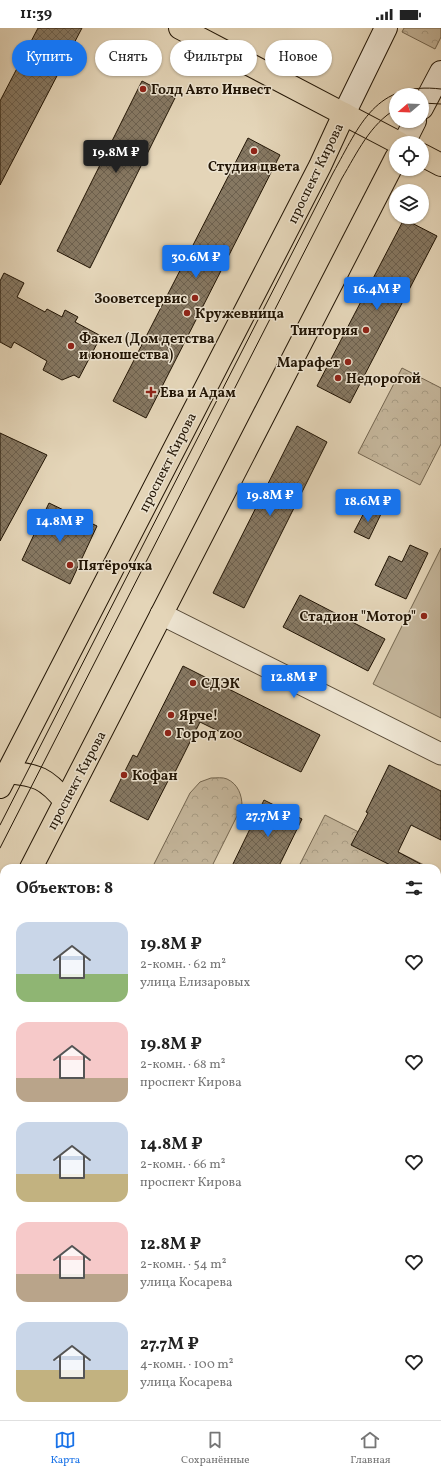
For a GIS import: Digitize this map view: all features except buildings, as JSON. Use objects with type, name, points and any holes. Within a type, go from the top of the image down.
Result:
[{"type":"main road","points":[[180,28],[389,137]]},
{"type":"main road","name":"проспект Кирова","points":[[4,779],[320,166],[386,28]]},
{"type":"main road","points":[[429,95],[441,72]]},
{"type":"main road","points":[[429,159],[441,165]]},
{"type":"main road","name":"проспект Кирова","points":[[33,864],[389,172]]},
{"type":"main road","points":[[4,779],[26,774],[36,777],[54,788],[65,801]]},
{"type":"street","points":[[161,614],[441,754]]},
{"type":"green space","points":[[404,28],[441,28],[441,37],[435,49],[402,32]]},
{"type":"green space","points":[[402,368],[441,388],[441,444],[420,485],[358,453]]},
{"type":"green space","name":"Стадион \"Мотор\"","points":[[441,548],[441,718],[373,684]]},
{"type":"green space","points":[[211,778],[225,778],[237,787],[241,798],[242,806],[213,864],[154,864],[190,793],[200,782]]},
{"type":"green space","points":[[325,815],[422,864],[300,864]]},
{"type":"tram line","points":[[0,825],[352,138],[372,110],[385,99],[400,92],[419,88],[441,89]]},
{"type":"tram line","points":[[429,103],[441,104]]},
{"type":"tram line","points":[[0,848],[342,178],[371,131],[389,114]]},
{"type":"place","name":"Голд Авто Инвест","points":[[143,89]]},
{"type":"place","name":"Студия цвета","points":[[254,151]]},
{"type":"place","name":"Зооветсервис","points":[[195,298]]},
{"type":"place","name":"Кружевница","points":[[187,313]]},
{"type":"place","name":"Тинтория","points":[[366,330]]},
{"type":"place","name":"Факел (Дом детства и юношества)","points":[[71,346]]},
{"type":"place","name":"Марафет","points":[[348,362]]},
{"type":"place","name":"Недорогой","points":[[338,378]]},
{"type":"place","name":"Ева и Адам","points":[[151,392]]},
{"type":"place","name":"Пятёрочка","points":[[70,565]]},
{"type":"place","name":"Стадион \"Мотор\"","points":[[424,616]]},
{"type":"place","name":"СДЭК","points":[[193,683]]},
{"type":"place","name":"Ярче!","points":[[171,715]]},
{"type":"place","name":"Город zoo","points":[[168,733]]},
{"type":"place","name":"Кофан","points":[[124,775]]}]
